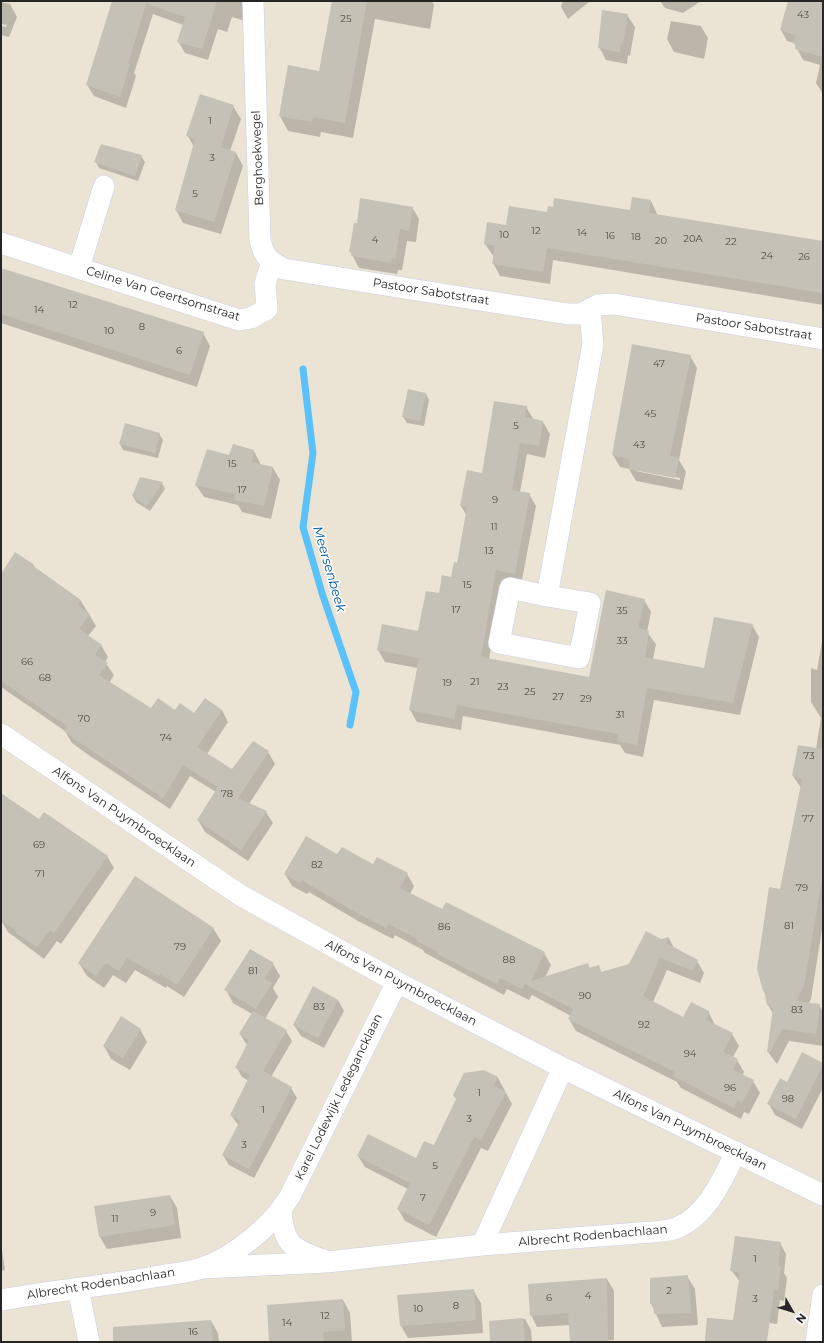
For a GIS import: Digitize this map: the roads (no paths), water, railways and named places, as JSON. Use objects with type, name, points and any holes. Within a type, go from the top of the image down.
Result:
[{"type":"street","name":"Berghoekwegel","points":[[252,1],[260,240],[263,253],[272,262]]},
{"type":"street","name":"Celine Van Geertsomstraat","points":[[79,268],[104,186]]},
{"type":"street","name":"Celine Van Geertsomstraat","points":[[1,243],[239,320],[251,318],[267,309],[265,284],[272,262]]},
{"type":"street","name":"Pastoor Sabotstraat","points":[[272,262],[284,269],[568,314],[581,314],[598,305],[614,304],[823,339]]},
{"type":"street","points":[[547,596],[593,344],[590,310]]},
{"type":"street","points":[[510,588],[547,596],[590,604],[579,658],[499,643],[510,588]]},
{"type":"street","name":"Alfons Van Puymbroecklaan","points":[[1,734],[240,895],[396,982],[564,1068],[823,1195]]},
{"type":"street","name":"Karel Lodewijk Ledegancklaan","points":[[281,1211],[396,982]]},
{"type":"street","points":[[482,1245],[564,1068]]},
{"type":"street","name":"Albrecht Rodenbachlaan","points":[[1,1300],[202,1268],[327,1262],[482,1245],[652,1232],[676,1228],[697,1215],[723,1179],[736,1152]]},
{"type":"street","name":"Albrecht Rodenbachlaan","points":[[281,1211],[285,1238],[302,1253],[327,1262]]},
{"type":"street","name":"Albrecht Rodenbachlaan","points":[[202,1268],[224,1257],[243,1244],[281,1211]]},
{"type":"street","points":[[78,1288],[89,1342]]},
{"type":"street","points":[[816,1342],[823,1295]]},
{"type":"waterway","name":"Meersenbeek","points":[[303,369],[313,453],[303,527],[322,593],[356,692],[350,725]]}]
